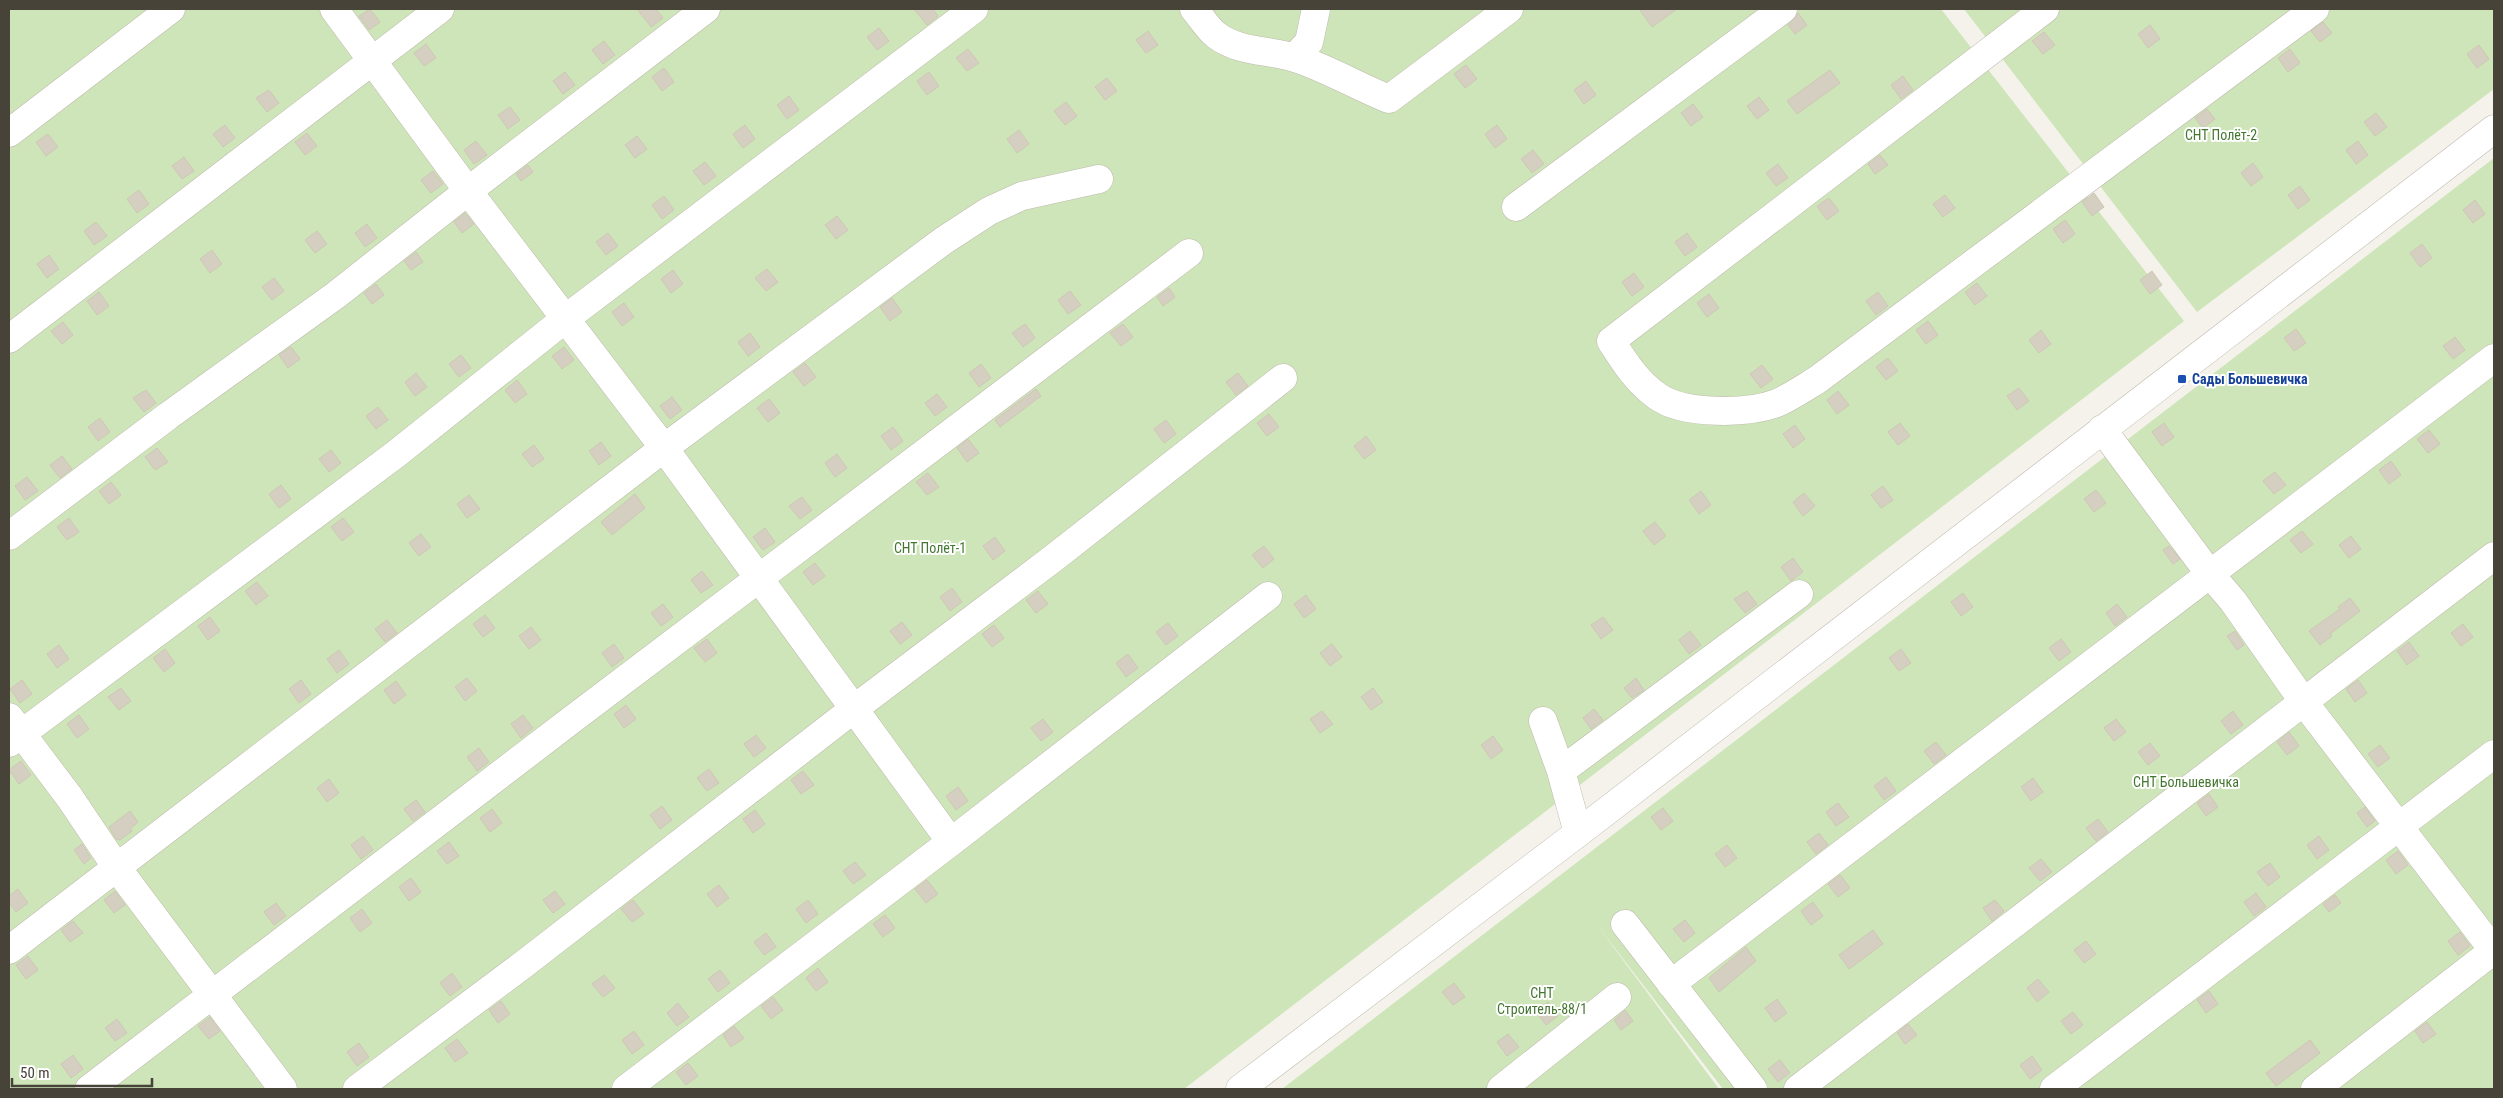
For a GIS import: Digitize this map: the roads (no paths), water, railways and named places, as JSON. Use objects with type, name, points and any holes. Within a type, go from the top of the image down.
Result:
[{"type":"street","points":[[9,133],[171,9]]},
{"type":"street","points":[[334,9],[468,190],[664,448],[951,842]]},
{"type":"street","points":[[9,339],[440,9]]},
{"type":"street","points":[[9,536],[168,416],[336,295],[468,190],[706,9]]},
{"type":"street","points":[[283,1089],[117,868],[70,798],[13,731],[396,454],[565,319],[974,9]]},
{"type":"street","points":[[1194,9],[1215,35],[1231,44],[1259,52],[1295,57],[1389,99],[1509,9]]},
{"type":"street","points":[[1295,57],[1309,42],[1316,9]]},
{"type":"street","points":[[1516,207],[1783,9]]},
{"type":"street","points":[[2045,9],[1611,341],[1636,378],[1658,398],[1686,408],[1752,408],[1776,403],[1817,380],[2315,9]]},
{"type":"street","points":[[1240,1089],[1578,833],[2494,129]]},
{"type":"street","points":[[9,950],[664,448],[943,241],[989,211],[1022,196],[1099,179]]},
{"type":"street","points":[[89,1089],[758,578],[1189,253]]},
{"type":"street","points":[[1672,984],[2209,573],[2494,358]]},
{"type":"street","points":[[357,1089],[724,811],[854,708],[1055,557],[1283,378]]},
{"type":"street","points":[[2102,429],[2232,601],[2303,701],[2494,951],[2315,1089]]},
{"type":"street","points":[[1798,1089],[2494,556]]},
{"type":"street","points":[[1561,771],[1799,594]]},
{"type":"street","points":[[626,1089],[951,842],[1268,596]]},
{"type":"street","points":[[1542,721],[1561,771],[1578,833]]},
{"type":"street","points":[[2054,1089],[2494,754]]},
{"type":"street","points":[[1625,924],[1753,1089]]},
{"type":"street","points":[[1501,1089],[1618,997]]},
{"type":"place","name":"Сады Большевичка","points":[[2182,379]]},
{"type":"park label","name":"СНТ Полёт-2","points":[[2221,135]]},
{"type":"park label","name":"СНТ Полёт-1","points":[[930,548]]},
{"type":"park label","name":"СНТ Большевичка","points":[[2186,782]]},
{"type":"park label","name":"СНТ Строитель-88/1","points":[[1542,1002]]}]
